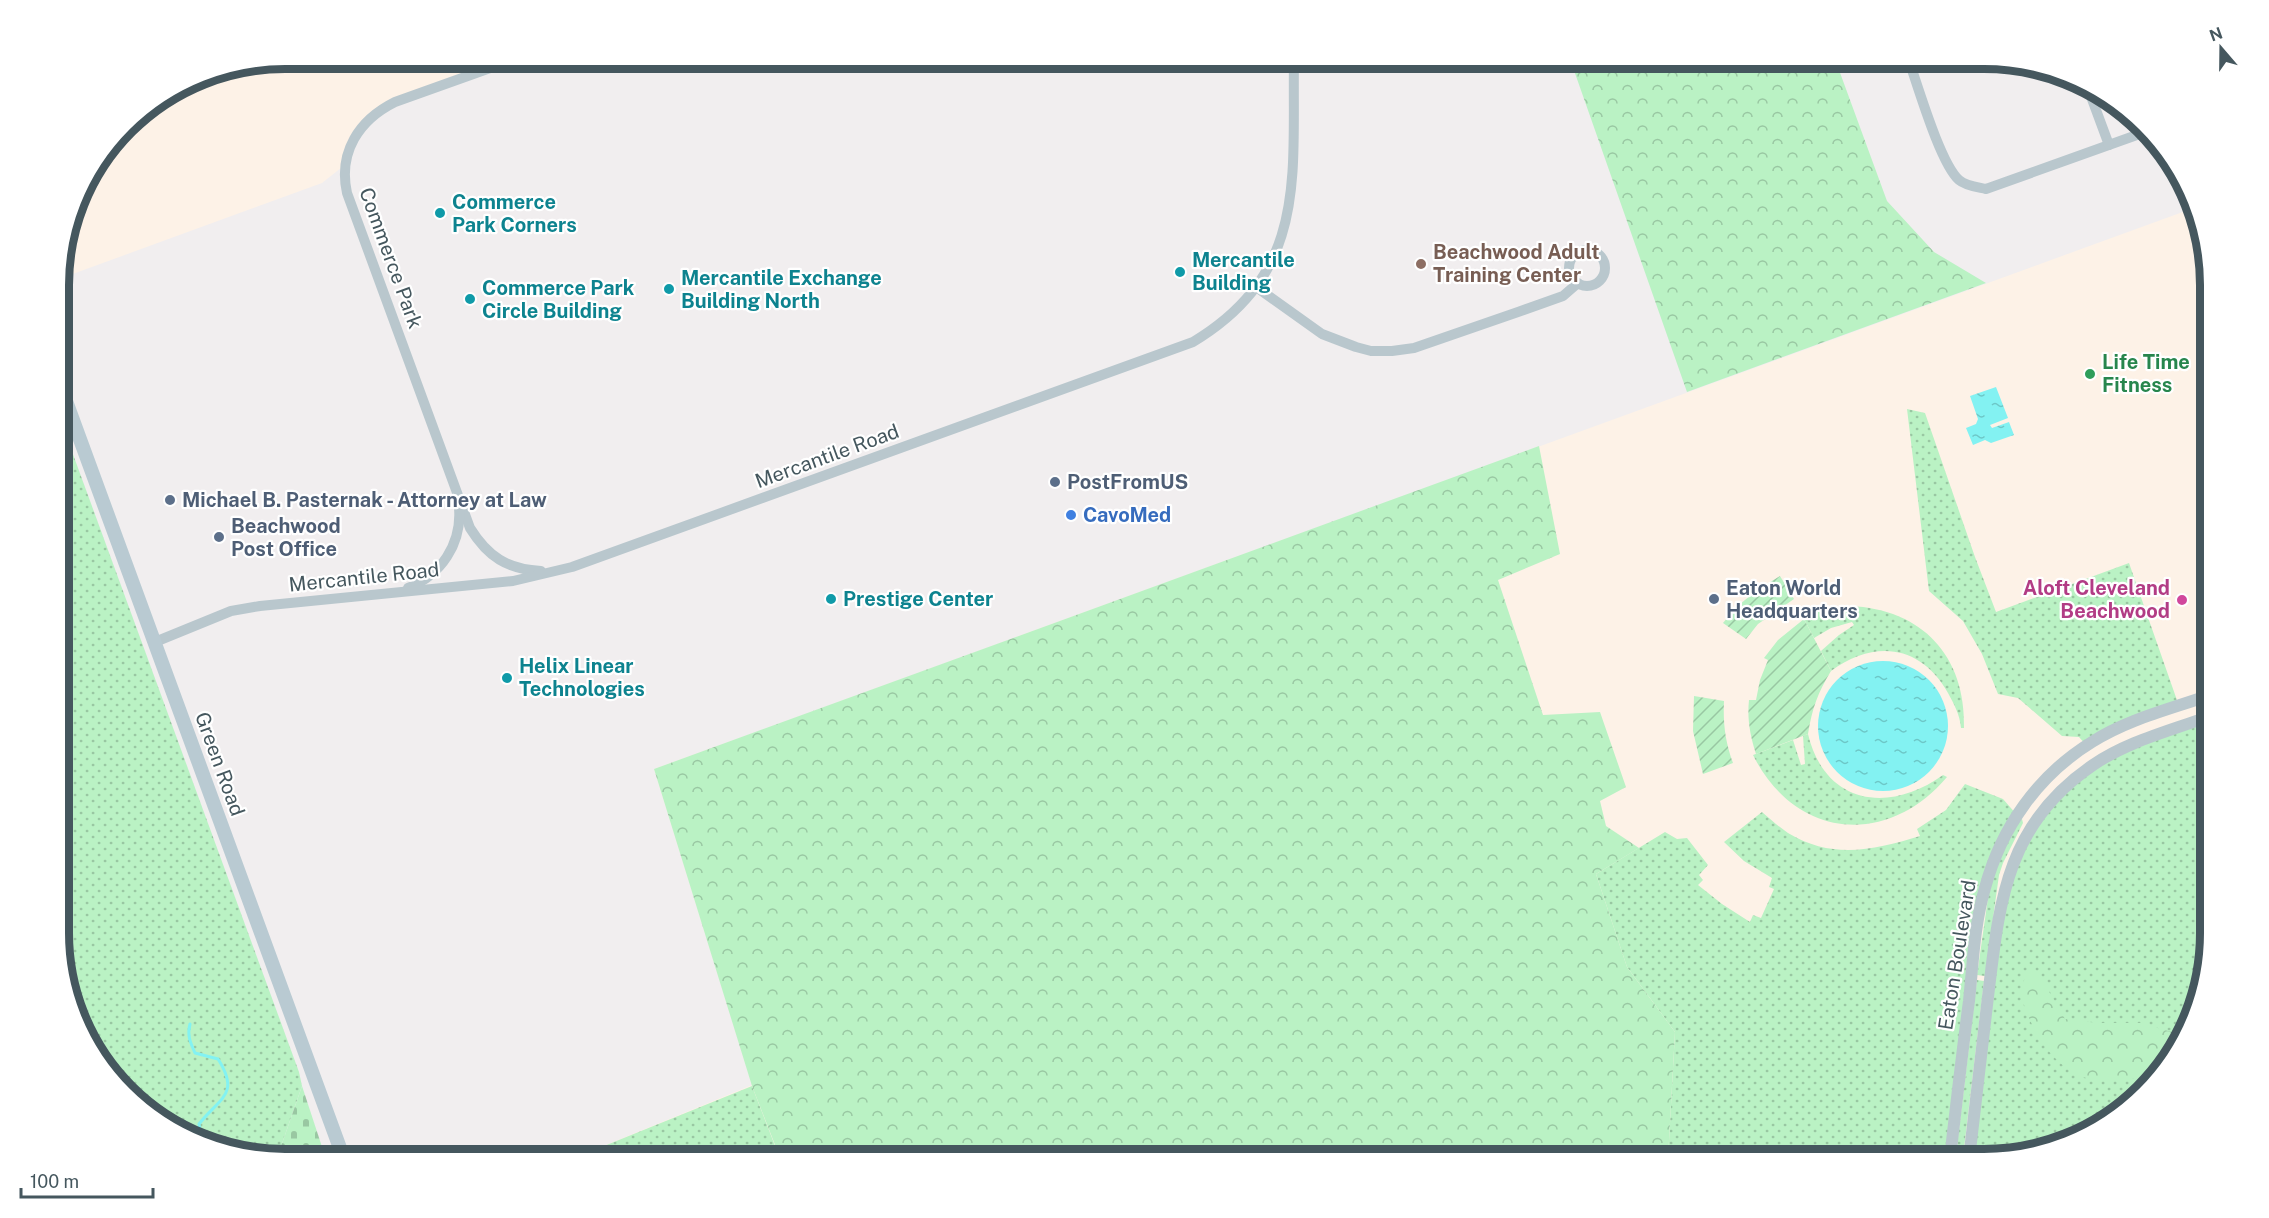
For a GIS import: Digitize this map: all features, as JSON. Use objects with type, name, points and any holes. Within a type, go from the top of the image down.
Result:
[{"type":"main road","name":"Green Road","points":[[69,408],[340,1149]]},
{"type":"street","name":"Commerce Park","points":[[487,69],[381,109],[359,130],[346,164],[345,180],[347,193],[470,528],[480,544],[492,555],[519,570],[556,572]]},
{"type":"street","name":"Mercantile Road","points":[[155,642],[231,611],[255,606],[513,581],[556,572],[1180,348],[1225,321],[1244,303],[1278,251],[1290,201],[1294,69]]},
{"type":"street","points":[[1912,69],[1948,166],[1960,181],[1971,186],[1986,189],[2139,134]]},
{"type":"street","points":[[2091,98],[2109,146]]},
{"type":"street","points":[[1256,286],[1322,334],[1371,351],[1392,351],[1422,346],[1563,296],[1578,283]]},
{"type":"street","name":"Commerce Park","points":[[397,592],[429,577],[449,555],[459,526],[457,496]]},
{"type":"street","name":"Eaton Boulevard","points":[[1951,1149],[1980,907],[1997,850],[2007,831],[2031,794],[2093,741],[2129,723],[2200,698]]},
{"type":"street","name":"Eaton Boulevard","points":[[1970,1149],[1997,920],[2009,871],[2019,848],[2031,828],[2060,791],[2092,765],[2133,743],[2200,720]]},
{"type":"shaded area","points":[[271,69],[489,69],[395,102],[368,120],[346,164],[322,183],[69,275],[73,243],[80,216],[91,189],[105,165],[132,132],[165,105],[189,91],[229,76]]},
{"type":"shaded area","points":[[2187,210],[2193,229],[2200,271],[2200,947],[2189,1002],[2178,1029],[2164,1053],[2137,1086],[2104,1113],[2067,1133],[2040,1142],[1998,1149],[596,1149],[752,1085],[654,769]]},
{"type":"green space","points":[[1574,69],[1839,69],[1887,201],[1934,252],[1986,283],[1687,392]]},
{"type":"green space","points":[[1907,409],[1925,413],[1996,612],[2129,563],[2179,706],[2086,745],[2079,737],[2062,736],[2018,698],[1998,694],[1982,654],[1963,621],[1929,591]]},
{"type":"green space","points":[[69,443],[299,1072],[302,1086],[280,1149],[243,1145],[216,1138],[189,1127],[165,1113],[132,1086],[105,1053],[85,1016],[76,989],[69,947]]},
{"type":"green space","points":[[1539,446],[1560,554],[1498,580],[1543,715],[1600,712],[1626,787],[1600,801],[1606,826],[1639,848],[1596,874],[1627,967],[1675,1032],[1669,1149],[777,1149],[752,1086],[654,769]]},
{"type":"green space","points":[[1780,576],[1794,599],[1758,624],[1746,639],[1723,623],[1749,596]]},
{"type":"green space","points":[[1850,606],[1876,609],[1898,616],[1918,627],[1935,641],[1948,659],[1957,679],[1963,702],[1964,728],[1961,728],[1954,705],[1937,677],[1925,665],[1911,657],[1896,652],[1880,651],[1864,654],[1831,671],[1821,651],[1854,625],[1852,622],[1831,628],[1814,638],[1804,619],[1817,612]]},
{"type":"green space","points":[[1804,619],[1831,671],[1816,701],[1808,734],[1756,754],[1748,714],[1749,700],[1756,700],[1760,680],[1768,660],[1764,658],[1778,640]]},
{"type":"green space","points":[[1694,696],[1724,701],[1725,732],[1733,763],[1703,774],[1693,731]]},
{"type":"green space","points":[[2200,720],[2200,947],[2193,989],[2184,1016],[2164,1053],[2137,1086],[2104,1113],[2067,1133],[2040,1142],[1998,1149],[1975,1149],[1997,920],[2031,828],[2092,765]]},
{"type":"green space","points":[[1808,734],[1816,758],[1829,776],[1844,788],[1862,796],[1881,798],[1902,795],[1943,775],[1947,777],[1923,800],[1897,815],[1870,823],[1843,824],[1817,818],[1793,804],[1771,783],[1753,755],[1793,740],[1801,765],[1805,764],[1803,736]]},
{"type":"green space","points":[[1965,784],[2003,799],[2017,815],[1984,889],[1951,1149],[1669,1149],[1675,1032],[1627,967],[1596,874],[1665,832],[1677,839],[1687,838],[1708,865],[1699,875],[1703,880],[1698,885],[1750,922],[1753,915],[1761,918],[1774,889],[1769,887],[1772,878],[1744,861],[1724,842],[1762,812],[1788,833],[1805,841],[1837,850],[1854,850],[1920,836],[1917,829],[1946,810]]},
{"type":"green space","points":[[2022,819],[2023,823],[1999,875],[1985,976],[1977,975],[1988,898],[1997,863]]},
{"type":"green space","points":[[2028,970],[2044,983],[2065,1019],[2098,1023],[2141,1023],[2176,1033],[2164,1053],[2142,1080],[2093,1080],[2081,1076],[2060,1063],[2043,1044],[2024,1003],[2021,992]]},
{"type":"green space","points":[[1977,980],[1984,981],[1964,1149],[1957,1149]]},
{"type":"green space","points":[[302,1086],[323,1149],[280,1149]]},
{"type":"green space","points":[[752,1086],[776,1149],[597,1149]]},
{"type":"water","points":[[1996,387],[2008,418],[1990,425],[1992,428],[2009,422],[2014,435],[1991,443],[1985,440],[1973,445],[1966,428],[1976,424],[1978,419],[1970,396]]},
{"type":"water","points":[[1883,661],[1908,666],[1929,680],[1943,701],[1948,726],[1943,751],[1929,772],[1908,786],[1883,791],[1858,786],[1837,772],[1823,751],[1818,726],[1823,701],[1837,680],[1858,666]]},
{"type":"waterway","points":[[190,1024],[190,1038],[195,1053],[218,1059],[228,1081],[225,1095],[199,1124],[201,1132]]},
{"type":"place","name":"Commerce Park Corners","points":[[440,213]]},
{"type":"place","name":"Beachwood Adult Training Center","points":[[1421,264]]},
{"type":"place","name":"Mercantile Building","points":[[1180,272]]},
{"type":"place","name":"Mercantile Exchange Building North","points":[[669,289]]},
{"type":"place","name":"Commerce Park Circle Building","points":[[470,299]]},
{"type":"place","name":"Life Time Fitness","points":[[2090,374]]},
{"type":"place","name":"PostFromUS","points":[[1055,482]]},
{"type":"place","name":"Michael B. Pasternak - Attorney at Law","points":[[170,500]]},
{"type":"place","name":"CavoMed","points":[[1071,515]]},
{"type":"place","name":"Beachwood Post Office","points":[[219,537]]},
{"type":"place","name":"Prestige Center","points":[[831,599]]},
{"type":"place","name":"Eaton World Headquarters","points":[[1714,599]]},
{"type":"place","name":"Aloft Cleveland Beachwood","points":[[2182,600]]},
{"type":"place","name":"Helix Linear Technologies","points":[[507,678]]}]
